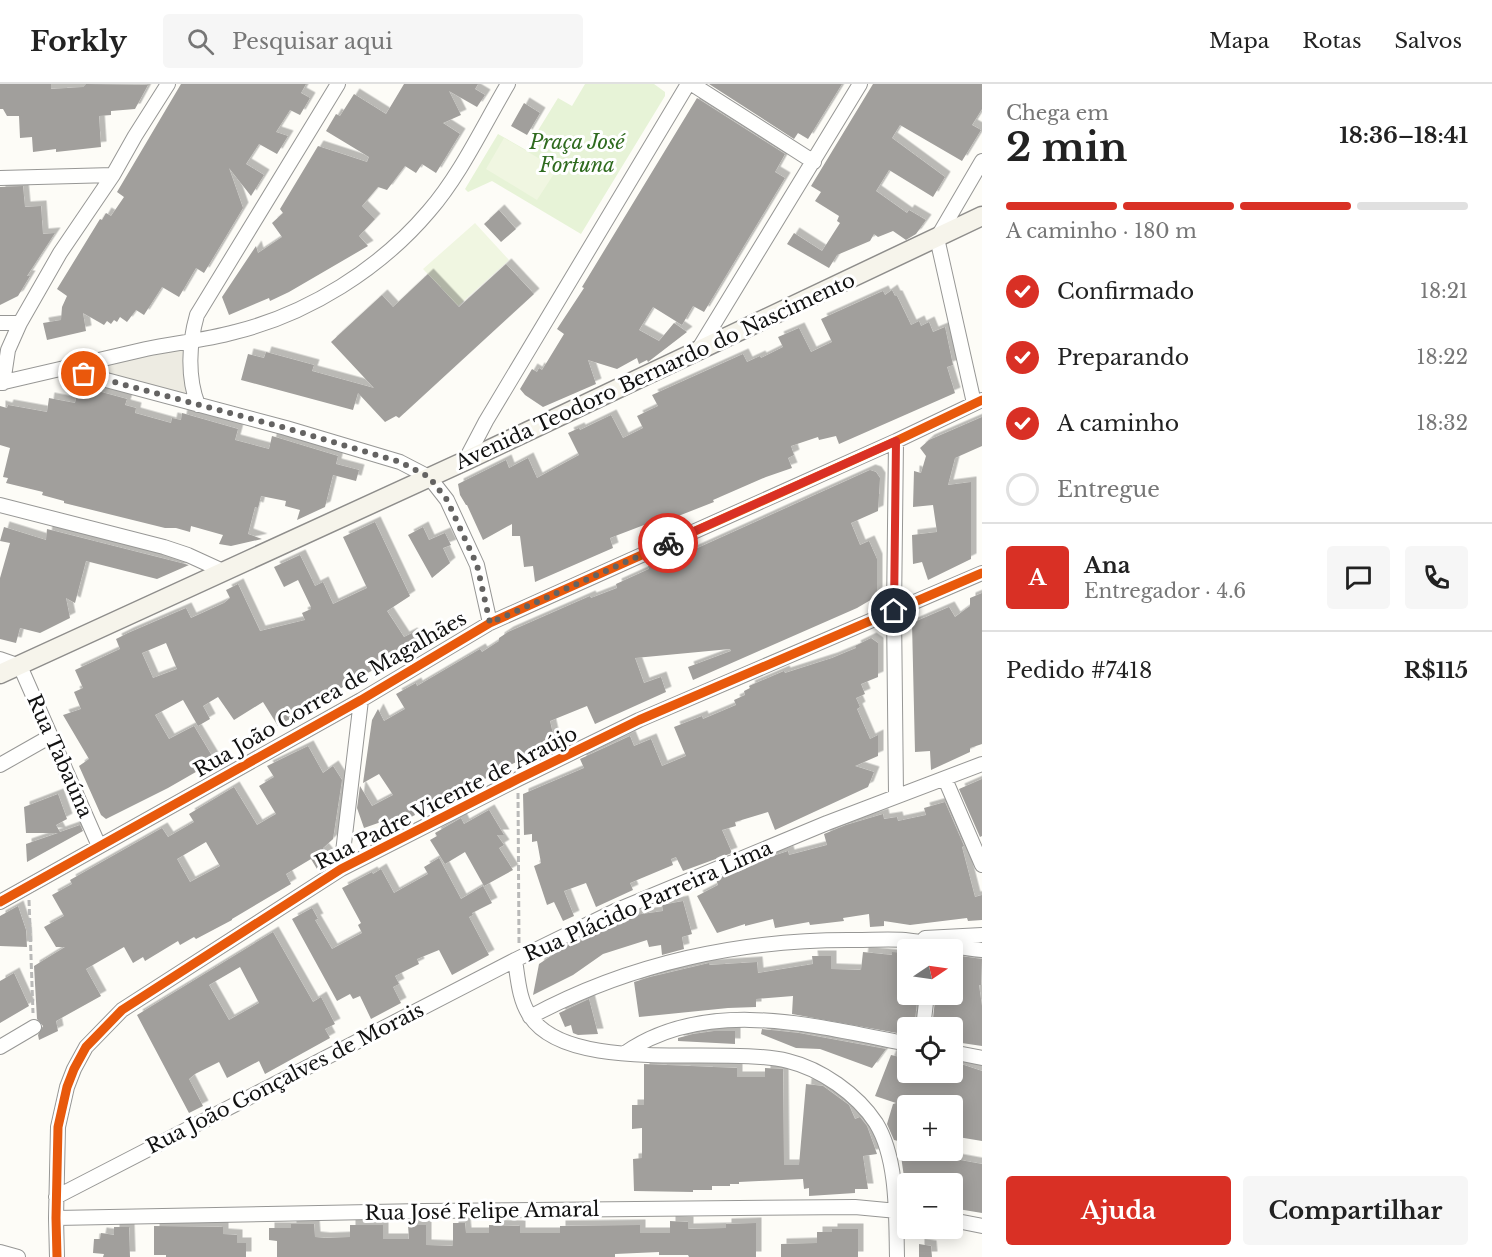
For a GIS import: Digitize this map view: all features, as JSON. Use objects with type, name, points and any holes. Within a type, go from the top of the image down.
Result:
[{"type":"street","points":[[168,84],[113,175],[60,253],[20,323],[8,350],[2,383],[192,340],[235,333],[298,311],[348,284],[407,235],[429,211],[450,183],[508,84]]},
{"type":"street","points":[[198,405],[192,385],[192,340],[197,315],[338,84]]},
{"type":"street","points":[[698,350],[860,84]]},
{"type":"street","points":[[465,461],[686,85],[814,162]]},
{"type":"street","points":[[978,401],[937,238],[982,161]]},
{"type":"street","points":[[0,178],[113,175]]},
{"type":"street","name":"Avenida Teodoro Bernardo do Nascimento","points":[[0,675],[465,461],[982,216]]},
{"type":"street","points":[[0,323],[20,323]]},
{"type":"street","points":[[63,368],[286,428],[409,465],[429,477],[447,500],[477,565],[490,623]]},
{"type":"street","name":"Rua João Correa de Magalhães","points":[[0,902],[361,700],[490,623],[896,441],[978,401]]},
{"type":"street","points":[[896,441],[894,611],[896,795]]},
{"type":"street","points":[[0,505],[164,547],[188,555],[223,572]]},
{"type":"street","name":"Rua Padre Vicente de Araújo","points":[[57,1257],[58,1127],[67,1087],[86,1047],[122,1010],[342,869],[518,779],[639,720],[982,573]]},
{"type":"street","points":[[0,660],[20,666]]},
{"type":"street","name":"Rua Tabaúna","points":[[20,666],[99,846]]},
{"type":"street","points":[[342,869],[361,700]]},
{"type":"street","points":[[0,765],[51,736]]},
{"type":"street","name":"Rua Plácido Parreira Lima","points":[[897,1196],[886,1149],[876,1124],[858,1103],[810,1068],[787,1061],[760,1057],[625,1053],[575,1047],[555,1039],[530,1017],[523,1001],[518,958],[615,911],[896,795],[982,764]]},
{"type":"street","points":[[945,779],[982,865]]},
{"type":"street","points":[[920,939],[982,935]]},
{"type":"street","points":[[530,1017],[559,1001],[618,977],[709,952],[768,943],[897,940]]},
{"type":"street","points":[[963,949],[982,951]]},
{"type":"street","name":"Rua João Gonçalves de Morais","points":[[56,1197],[518,958]]},
{"type":"street","points":[[625,1053],[643,1040],[675,1028],[716,1021],[750,1019],[817,1027],[897,1042]]},
{"type":"street","points":[[0,1047],[34,1027]]},
{"type":"street","points":[[963,1054],[982,1058]]},
{"type":"street","name":"Rua José Felipe Amaral","points":[[56,1218],[446,1211],[855,1207],[897,1210]]},
{"type":"street","points":[[963,1222],[982,1226]]},
{"type":"street","name":"Rua Plácido Parreira Lima","points":[[897,1257],[899,1239]]},
{"type":"street","points":[[0,1252],[18,1257]]},
{"type":"path","points":[[518,779],[518,958]]},
{"type":"path","points":[[29,885],[34,1027]]},
{"type":"green space","name":"Praça José Fortuna","points":[[585,84],[654,84],[665,92],[665,96],[581,234],[492,181],[468,192],[465,189],[498,134],[526,150],[558,98],[572,106]]},
{"type":"green space","points":[[504,138],[557,169],[537,200],[486,169]]},
{"type":"green space","points":[[475,223],[509,260],[458,306],[423,269]]},
{"type":"shaded area","points":[[190,341],[196,400],[74,366]]},
{"type":"building","points":[[0,84],[51,84],[51,89],[83,87],[86,84],[148,85],[135,109],[111,111],[111,115],[99,116],[101,147],[33,152],[32,137],[20,138],[19,116],[7,116],[3,109],[0,109]]},
{"type":"building","points":[[181,84],[306,84],[301,93],[310,98],[300,115],[290,110],[276,132],[288,136],[277,154],[259,144],[246,164],[264,175],[251,196],[229,168],[243,208],[204,273],[196,268],[179,297],[162,287],[144,315],[136,310],[127,322],[120,317],[117,322],[114,320],[111,324],[107,321],[104,325],[83,313],[86,331],[47,340],[43,323],[61,320],[62,307],[67,296],[57,289],[100,219],[102,220],[106,213],[111,216],[124,197],[117,192]]},
{"type":"building","points":[[404,84],[478,84],[475,89],[485,95],[477,107],[449,91],[461,115],[443,123],[460,134],[436,173],[422,164],[416,173],[405,166],[387,190],[378,187],[362,206],[375,219],[359,236],[368,246],[289,292],[229,315],[222,297],[256,246],[258,253],[282,237],[272,223],[283,213],[280,209],[318,146],[367,162],[369,157],[326,131],[336,114],[340,116],[354,94],[386,114]]},
{"type":"building","points":[[709,84],[842,84],[808,139],[798,133],[794,139]]},
{"type":"building","points":[[873,84],[982,84],[982,109],[972,125],[981,130],[962,161],[900,125],[892,138],[945,177],[933,197],[889,170],[876,191],[907,213],[909,210],[926,220],[916,234],[906,240],[893,231],[878,237],[874,234],[870,241],[837,255],[829,268],[787,244],[794,233],[822,251],[840,223],[837,221],[839,216],[815,201],[821,192],[811,186]]},
{"type":"building","points":[[697,98],[785,154],[775,172],[785,178],[704,312],[693,306],[682,325],[653,307],[639,330],[659,341],[674,323],[687,332],[648,362],[647,360],[639,364],[637,358],[617,369],[588,360],[596,384],[543,407],[520,389],[532,369],[537,372],[539,368],[542,370],[564,334],[557,329],[584,288],[582,287]]},
{"type":"building","points":[[524,103],[540,113],[527,135],[511,126]]},
{"type":"building","points":[[23,186],[25,207],[41,206],[43,234],[55,233],[27,276],[30,276],[18,296],[0,305],[0,187]]},
{"type":"building","points":[[499,210],[516,229],[501,242],[484,224]]},
{"type":"building","points":[[506,264],[534,294],[399,418],[396,416],[385,422],[358,393],[353,410],[241,380],[248,354],[264,358],[266,352],[314,365],[312,371],[374,388],[331,342],[382,295],[393,307],[428,274],[459,307]]},
{"type":"building","points":[[892,290],[911,325],[919,321],[921,326],[929,322],[933,332],[945,327],[953,365],[947,367],[955,393],[839,444],[836,436],[819,440],[818,437],[791,446],[794,455],[788,458],[792,468],[663,522],[664,525],[647,532],[644,525],[610,538],[613,548],[535,582],[533,566],[524,567],[520,536],[512,536],[512,524],[483,540],[460,495],[458,484],[506,460],[509,468],[528,458],[537,478],[579,455],[568,433],[579,428],[580,430],[611,415],[623,438],[643,428],[637,416],[658,406],[652,395],[743,354],[747,362],[760,356],[761,358],[783,347],[778,337],[799,328],[811,352],[832,342],[821,319],[883,291],[885,295]]},
{"type":"building","points":[[94,390],[127,399],[125,405],[136,408],[135,413],[171,423],[172,418],[181,420],[182,413],[238,429],[235,440],[269,449],[272,436],[338,456],[336,464],[359,470],[356,481],[333,475],[325,507],[297,520],[300,510],[285,506],[286,501],[261,496],[258,508],[255,507],[248,534],[262,539],[231,546],[219,544],[223,535],[191,526],[190,532],[165,528],[64,503],[64,501],[42,495],[43,492],[6,483],[8,478],[3,477],[10,448],[0,445],[0,406],[7,408],[8,405],[47,412],[49,398],[75,403],[78,391],[93,392]]},
{"type":"building","points":[[982,417],[982,446],[955,458],[948,485],[971,482],[971,559],[928,580],[922,562],[913,564],[912,535],[937,532],[933,505],[913,507],[914,471],[921,473],[926,456],[920,448],[929,440]]},
{"type":"building","points":[[870,470],[876,472],[880,478],[878,511],[851,523],[860,545],[869,541],[877,559],[877,592],[874,598],[857,608],[693,680],[688,667],[731,651],[730,649],[635,658],[644,683],[661,677],[666,692],[595,724],[587,706],[550,721],[555,743],[500,770],[463,792],[442,801],[439,796],[413,810],[415,815],[397,824],[395,820],[383,827],[381,822],[364,828],[357,808],[360,786],[372,806],[393,795],[379,774],[363,783],[372,720],[378,709],[384,721],[405,709],[396,694],[416,683],[417,686],[480,649],[482,652],[508,632],[590,596],[591,598],[617,588],[616,584],[649,569],[648,566],[663,559],[664,562],[682,555]]},
{"type":"building","points":[[375,522],[410,596],[387,611],[404,637],[412,633],[419,644],[278,726],[263,702],[234,720],[218,697],[203,706],[210,719],[198,726],[183,700],[155,715],[169,739],[194,726],[215,761],[106,819],[101,815],[79,766],[89,759],[63,715],[81,709],[74,692],[83,688],[75,670],[120,649],[116,639],[128,633],[186,608],[191,618],[224,603],[230,598],[226,590],[238,584],[260,631],[305,620],[302,613],[311,607],[298,580],[284,587],[274,567],[300,555],[315,586],[323,582],[333,604],[367,588],[343,537]],"holes":[[[166,643],[177,669],[153,678],[142,653]]]},
{"type":"building","points":[[4,527],[46,540],[47,529],[189,565],[157,579],[86,561],[75,603],[66,598],[70,618],[40,633],[20,628],[16,643],[0,639],[0,578],[10,543],[0,541]]},
{"type":"building","points":[[423,527],[429,540],[445,533],[451,545],[443,548],[450,563],[432,578],[408,535]]},
{"type":"building","points":[[982,593],[982,744],[970,748],[970,752],[931,770],[930,751],[915,752],[912,623],[949,607],[955,617],[970,606],[970,598]]},
{"type":"building","points":[[871,638],[878,643],[878,677],[861,684],[865,694],[856,698],[860,707],[857,709],[870,739],[878,735],[878,756],[855,766],[874,772],[868,787],[775,830],[768,812],[735,822],[736,826],[722,830],[732,853],[683,871],[676,857],[671,859],[673,865],[630,883],[633,890],[596,907],[586,883],[564,891],[574,916],[563,921],[554,902],[547,905],[534,866],[541,863],[537,841],[532,842],[532,834],[524,835],[523,794],[584,768],[580,759],[630,736],[634,746],[651,739],[662,766],[686,756],[674,727],[702,716],[703,719],[736,705],[734,700],[745,695],[744,691],[750,688],[749,686],[784,671],[785,673],[832,658],[856,648],[855,646]]},
{"type":"building","points":[[308,746],[323,773],[333,766],[342,780],[333,839],[323,848],[330,857],[326,863],[317,869],[311,859],[286,874],[291,884],[196,939],[194,937],[180,945],[178,941],[145,961],[143,957],[133,963],[124,947],[86,969],[101,996],[56,1021],[58,1031],[39,1040],[38,1035],[43,1026],[37,1019],[34,966],[65,947],[56,947],[44,927],[64,916],[52,895],[72,884],[70,880],[162,828],[168,837],[194,822],[189,814],[234,787],[257,825],[276,814],[259,786],[274,777],[267,766]],"holes":[[[206,842],[220,866],[190,882],[177,859]]]},
{"type":"building","points":[[982,779],[982,836],[980,837],[959,789]]},
{"type":"building","points":[[58,794],[67,819],[56,825],[60,832],[80,825],[83,831],[27,862],[26,844],[58,833],[26,833],[24,807]]},
{"type":"building","points":[[945,802],[964,846],[962,847],[975,897],[982,895],[982,920],[968,921],[967,918],[910,925],[884,921],[884,926],[870,927],[869,914],[843,918],[844,921],[810,925],[809,922],[775,928],[773,919],[745,926],[745,924],[717,933],[697,896],[718,885],[716,879],[761,860],[788,851],[789,855],[827,845],[824,834],[846,825],[883,814],[884,819],[897,817],[898,821],[926,815],[924,808]]},
{"type":"building","points":[[489,810],[504,835],[497,835],[504,845],[499,848],[513,870],[484,886],[465,852],[445,864],[430,840],[437,836],[435,833],[461,818],[464,824]]},
{"type":"building","points":[[439,858],[461,899],[483,886],[492,903],[472,913],[473,915],[469,917],[489,955],[452,975],[439,950],[417,959],[419,964],[395,976],[399,984],[393,987],[401,1003],[371,1019],[360,996],[353,999],[350,994],[337,1001],[292,919],[312,908],[318,919],[315,920],[332,949],[362,933],[358,925],[361,923],[342,888],[381,869],[394,893],[428,874],[424,867]]},
{"type":"building","points":[[683,901],[692,934],[682,937],[684,949],[662,955],[661,945],[649,947],[647,940],[603,954],[573,975],[533,995],[539,964],[572,942],[635,913],[635,915],[663,911],[662,905]]},
{"type":"building","points":[[18,906],[26,930],[27,947],[0,946],[0,916]]},
{"type":"building","points":[[273,932],[313,1002],[321,997],[335,1024],[325,1029],[330,1038],[265,1074],[259,1061],[227,1078],[219,1062],[195,1074],[189,1079],[203,1106],[189,1113],[137,1015]],"holes":[[[240,967],[259,1003],[229,1020],[209,985]]]},
{"type":"building","points":[[863,952],[892,955],[892,952],[897,952],[897,1005],[917,1005],[915,1017],[897,1017],[897,1033],[792,1014],[793,996],[756,999],[756,1007],[639,1017],[634,982],[709,963],[709,965],[757,962],[758,973],[813,964],[812,956],[831,956],[831,969],[861,970]]},
{"type":"building","points":[[963,956],[982,959],[981,985],[979,985],[982,1006],[982,1046],[963,1043],[963,1017],[933,1017],[934,1005],[963,1005]]},
{"type":"building","points":[[14,973],[29,1006],[0,1023],[0,981]]},
{"type":"building","points":[[589,999],[598,1034],[578,1035],[573,1033],[571,1025],[565,1027],[559,1013]]},
{"type":"building","points":[[762,1029],[799,1033],[886,1049],[872,1068],[820,1049],[796,1048],[761,1034]]},
{"type":"building","points":[[714,1031],[735,1031],[735,1044],[678,1041],[678,1038]]},
{"type":"building","points":[[891,1055],[897,1056],[897,1083],[963,1083],[963,1065],[982,1071],[982,1141],[963,1138],[963,1095],[897,1095],[897,1141],[894,1140],[887,1124],[893,1104],[896,1103],[875,1096]]},
{"type":"building","points":[[644,1064],[737,1068],[737,1077],[765,1077],[765,1068],[783,1069],[784,1165],[799,1165],[806,1084],[823,1086],[849,1105],[855,1119],[860,1117],[867,1126],[877,1154],[863,1156],[868,1189],[855,1189],[855,1193],[809,1196],[809,1188],[804,1189],[803,1179],[739,1182],[739,1184],[730,1184],[730,1186],[712,1186],[712,1190],[693,1190],[693,1192],[634,1191],[633,1159],[642,1158],[642,1128],[632,1129],[632,1105],[644,1105]]},
{"type":"building","points":[[902,1161],[963,1161],[982,1164],[982,1213],[963,1210],[963,1173],[903,1173]]},
{"type":"building","points":[[670,1221],[688,1222],[688,1229],[726,1228],[726,1224],[756,1223],[756,1257],[689,1257],[688,1255],[659,1255],[659,1252],[615,1254],[615,1257],[277,1257],[277,1241],[269,1240],[269,1228],[291,1228],[291,1224],[314,1224],[315,1237],[325,1238],[350,1237],[350,1225],[383,1225],[383,1239],[409,1239],[408,1225],[426,1225],[426,1245],[453,1246],[453,1223],[465,1223],[466,1233],[489,1233],[489,1225],[520,1226],[520,1233],[560,1233],[560,1226],[640,1225],[640,1233],[670,1233]]},
{"type":"building","points":[[154,1226],[223,1227],[223,1234],[237,1235],[237,1243],[246,1243],[246,1257],[154,1255]]},
{"type":"building","points":[[114,1227],[129,1227],[130,1257],[103,1257],[104,1254],[93,1253],[94,1239],[100,1239],[101,1233],[114,1235]]},
{"type":"building","points":[[832,1229],[858,1229],[858,1257],[781,1257],[781,1244],[817,1243],[817,1232],[832,1232]]},
{"type":"building","points":[[919,1244],[931,1246],[932,1257],[919,1257]]},
{"type":"cycle path","points":[[0,902],[361,700],[490,623],[896,441],[982,400]]},
{"type":"cycle path","points":[[57,1257],[58,1127],[67,1087],[86,1047],[122,1010],[341,869],[518,779],[639,720],[982,573]]},
{"type":"way so far","points":[[84,374],[286,428],[400,462],[418,470],[429,477],[447,500],[477,565],[490,623],[668,543]]},
{"type":"route","points":[[668,543],[896,441],[894,611]]}]
